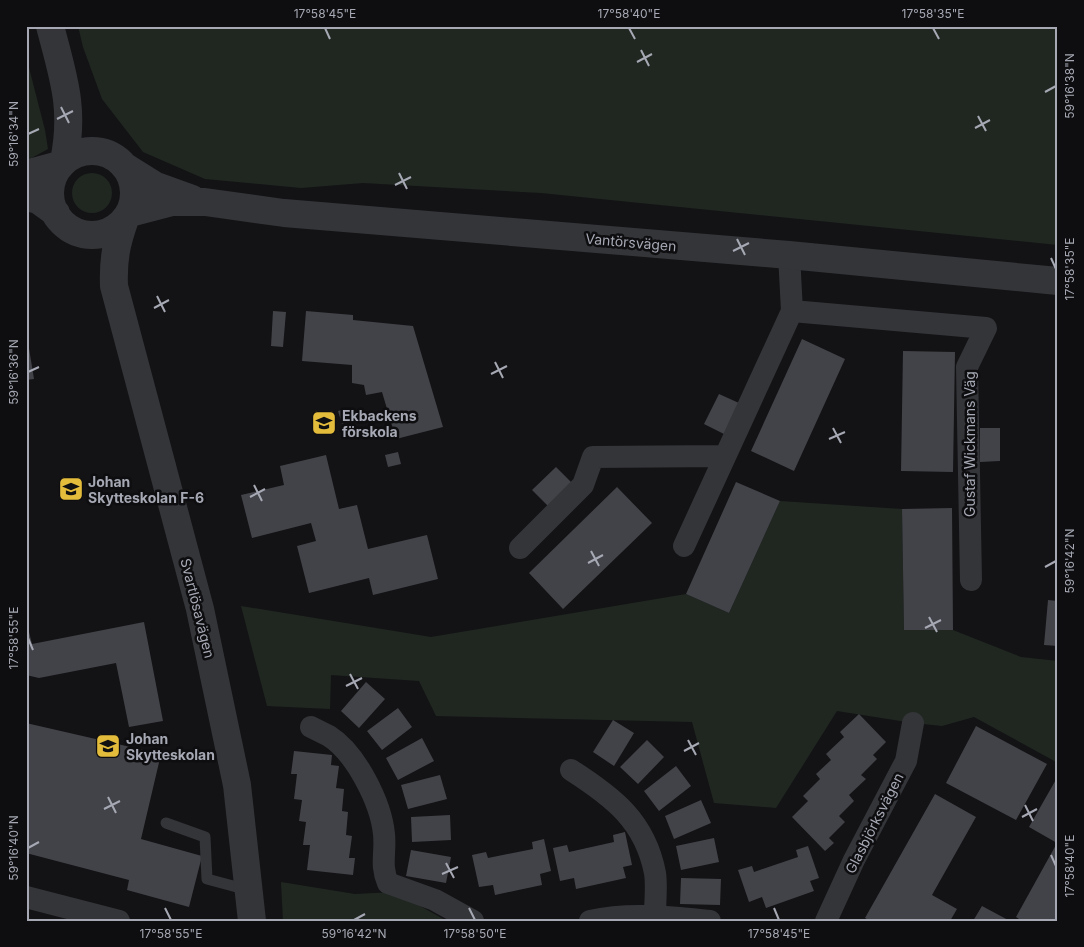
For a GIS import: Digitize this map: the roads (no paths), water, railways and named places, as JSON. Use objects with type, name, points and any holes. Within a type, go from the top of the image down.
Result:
[{"type":"street","points":[[50,26],[65,86],[70,117],[69,139],[50,187],[51,201],[60,219]]},
{"type":"street","points":[[26,197],[38,200],[76,231],[90,234],[103,233],[116,227],[127,216],[134,192],[131,178],[119,162],[90,133],[78,115],[65,86]]},
{"type":"street","points":[[26,174],[61,163],[74,155],[87,151],[101,152],[119,162]]},
{"type":"street","name":"Vantörsvägen","points":[[119,162],[156,186],[180,195],[205,202],[284,213],[1058,281]]},
{"type":"street","name":"Vantörsvägen","points":[[127,216],[172,202],[205,202]]},
{"type":"street","name":"Svartlösavägen","points":[[127,216],[114,253],[113,270],[118,301],[200,609],[237,785],[252,921]]},
{"type":"street","name":"Svartlösavägen","points":[[60,219],[96,257],[105,271],[118,301]]},
{"type":"street","points":[[684,546],[792,311],[789,256]]},
{"type":"street","name":"Gustaf Wickmans Väg","points":[[792,311],[986,328],[967,367],[971,580]]},
{"type":"street","points":[[520,548],[583,485],[593,457],[724,456]]},
{"type":"street","name":"Glasbjörksvägen","points":[[826,921],[854,860],[906,761],[912,723]]},
{"type":"street","points":[[311,727],[330,737],[361,772],[382,818],[385,847],[383,871],[388,883],[434,900],[473,921]]},
{"type":"street","points":[[571,770],[602,790],[621,806],[649,848],[655,875],[655,915]]},
{"type":"street","points":[[26,897],[119,921]]},
{"type":"street","points":[[590,921],[612,916],[655,915],[710,921]]},
{"type":"lane","points":[[166,822],[205,838],[207,879],[250,891]]},
{"type":"place","name":"Ekbackens förskola","points":[[324,423]]},
{"type":"place","name":"Johan Skytteskolan F-6","points":[[71,489]]},
{"type":"place","name":"Johan Skytteskolan","points":[[108,746]]}]
